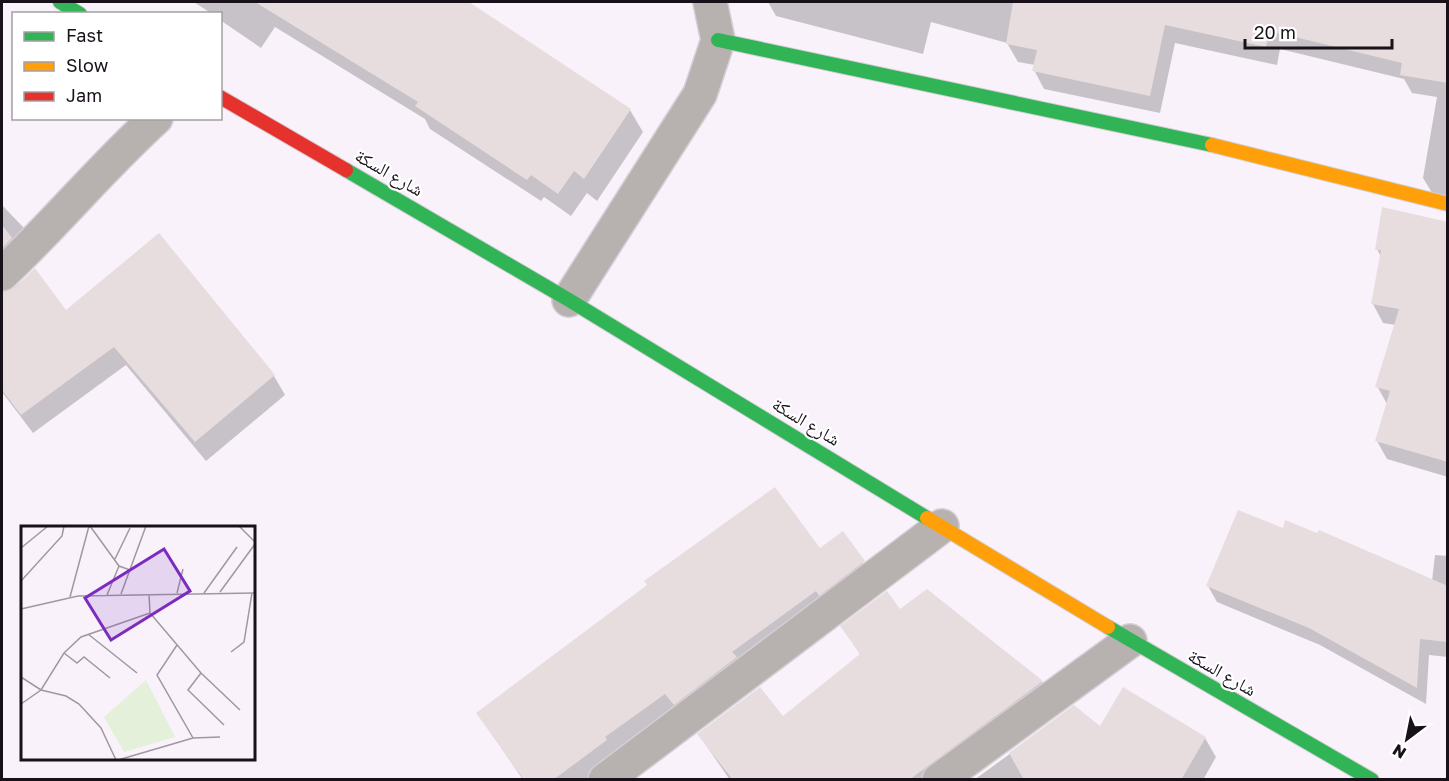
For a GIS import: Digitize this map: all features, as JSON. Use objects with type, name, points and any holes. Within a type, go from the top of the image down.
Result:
[{"type":"street","points":[[60,2],[77,12]]},
{"type":"street","points":[[569,300],[700,94],[718,40],[710,2]]},
{"type":"street","points":[[718,40],[1246,153],[1448,204]]},
{"type":"street","name":"شارع السكة","points":[[222,98],[569,300],[1130,640],[1372,780]]},
{"type":"street","points":[[2,274],[36,242],[115,156],[154,120]]},
{"type":"street","points":[[617,776],[942,526]]},
{"type":"street","points":[[939,780],[1130,640]]},
{"type":"building","points":[[255,2],[469,2],[631,109],[584,179],[574,171],[558,194],[531,175],[527,180],[415,106],[418,102]]},
{"type":"building","points":[[1013,2],[1448,2],[1448,83],[1400,75],[1402,63],[1270,31],[1266,47],[1165,25],[1150,96],[1032,71],[1037,50],[1006,44]]},
{"type":"building","points":[[1382,207],[1448,222],[1448,462],[1375,441],[1390,391],[1375,387],[1399,309],[1371,304],[1381,250],[1375,250]]},
{"type":"building","points":[[2,225],[12,238],[2,248]]},
{"type":"building","points":[[159,233],[275,375],[195,442],[114,347],[21,415],[2,390],[2,292],[15,288],[35,268],[66,310]]},
{"type":"building","points":[[775,487],[820,548],[843,531],[865,561],[819,596],[816,591],[732,652],[737,657],[674,705],[665,694],[605,737],[607,740],[553,780],[524,780],[476,713],[647,585],[644,581]]},
{"type":"building","points":[[1238,510],[1283,528],[1285,520],[1317,533],[1319,530],[1448,586],[1448,642],[1420,639],[1417,688],[1309,628],[1206,586]]},
{"type":"building","points":[[927,589],[1043,681],[909,780],[733,780],[697,734],[760,687],[783,716],[860,654],[840,626],[887,591],[900,609]]},
{"type":"building","points":[[1123,687],[1206,737],[1181,780],[1024,780],[1009,753],[1074,705],[1100,726]]},
{"type":"traffic: fast","points":[[60,2],[77,12]]},
{"type":"traffic: fast","points":[[718,40],[1212,145]]},
{"type":"traffic: fast","points":[[346,170],[569,300],[927,518]]},
{"type":"traffic: fast","points":[[1108,627],[1372,780]]},
{"type":"traffic: slow","points":[[1212,145],[1448,204]]},
{"type":"traffic: slow","points":[[927,518],[1108,627]]},
{"type":"traffic: jam","points":[[222,98],[346,170]]}]
